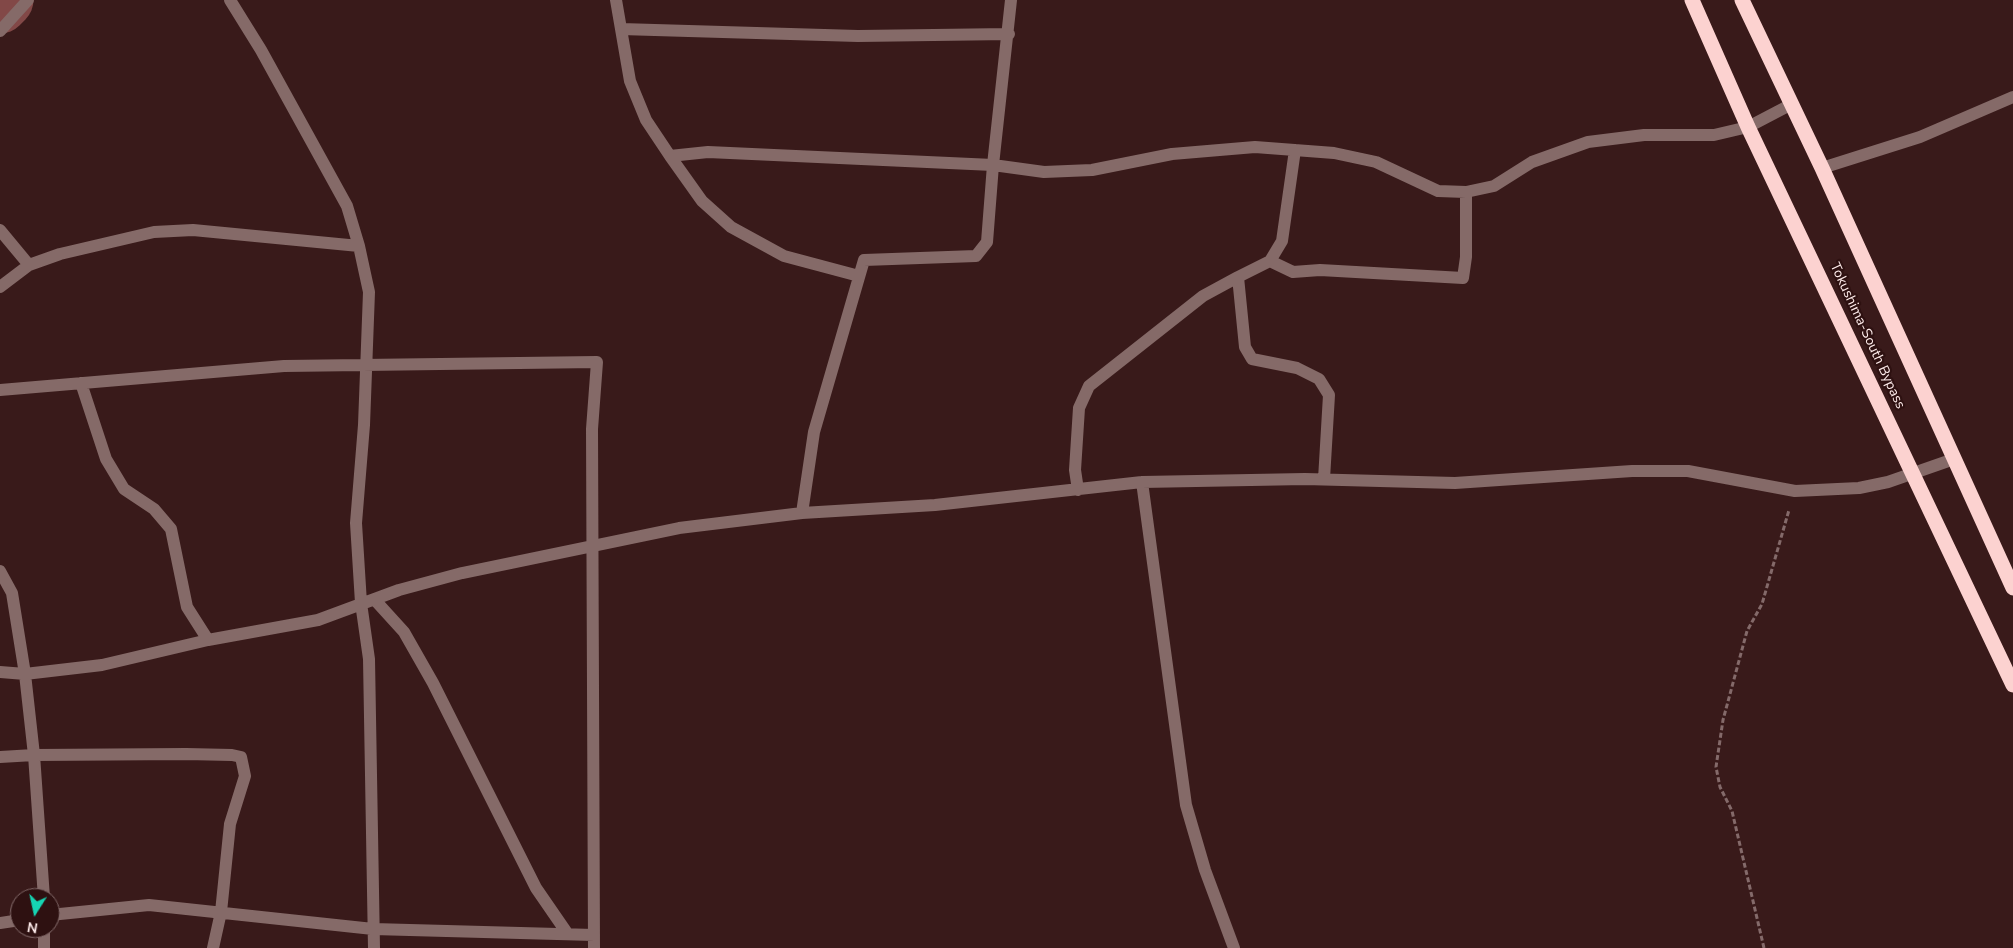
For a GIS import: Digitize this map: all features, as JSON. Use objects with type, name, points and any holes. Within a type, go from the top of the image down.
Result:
[{"type":"highway","name":"Tokushima-South Bypass","points":[[1692,0],[1748,127],[2013,685]]},
{"type":"highway","name":"Tokushima-South Bypass","points":[[1742,0],[1790,105],[1822,168],[2013,588]]},
{"type":"street","points":[[0,31],[28,0]]},
{"type":"street","points":[[230,0],[261,50],[347,206],[359,246],[369,292],[364,424],[356,523],[361,603],[369,658],[374,948]]},
{"type":"street","points":[[616,0],[630,81],[646,120],[702,201],[731,227],[784,256],[859,276]]},
{"type":"street","points":[[802,513],[814,432],[864,260],[976,256],[987,242],[993,165],[1009,34],[1011,0]]},
{"type":"street","points":[[621,29],[858,36],[1009,34]]},
{"type":"street","points":[[1822,168],[1920,137],[2008,101],[2013,97]]},
{"type":"street","points":[[670,156],[708,152],[993,165],[1044,172],[1092,170],[1172,154],[1255,147],[1334,153],[1376,162],[1438,191],[1466,192],[1494,186],[1532,162],[1588,142],[1644,135],[1714,135],[1748,127],[1790,105]]},
{"type":"street","points":[[1078,490],[1075,470],[1079,408],[1089,386],[1203,296],[1270,261],[1282,240],[1294,150]]},
{"type":"street","points":[[1270,261],[1293,272],[1320,270],[1463,278],[1466,257],[1466,192]]},
{"type":"street","points":[[0,230],[29,265]]},
{"type":"street","points":[[0,287],[29,265],[60,254],[154,232],[194,230],[359,246]]},
{"type":"street","points":[[1238,277],[1244,346],[1252,359],[1297,368],[1319,379],[1329,395],[1324,479]]},
{"type":"street","points":[[0,390],[284,366],[597,362],[592,429],[594,948]]},
{"type":"street","points":[[81,383],[106,459],[124,488],[154,509],[171,528],[187,607],[208,640]]},
{"type":"street","points":[[0,672],[25,674],[102,665],[208,640],[318,620],[361,603],[462,573],[592,548],[679,528],[802,513],[935,505],[1142,482],[1324,479],[1455,483],[1632,471],[1688,471],[1795,491],[1859,488],[1914,474],[1954,459]]},
{"type":"street","points":[[1142,482],[1186,805],[1205,870],[1234,948]]},
{"type":"street","points":[[0,571],[12,593],[25,674],[34,755],[43,888]]},
{"type":"street","points":[[374,599],[404,632],[414,649],[536,888],[567,933]]},
{"type":"street","points":[[0,757],[186,754],[232,755],[241,757],[245,776],[230,824],[221,912],[213,948]]},
{"type":"street","points":[[60,914],[149,905],[374,929],[594,934]]},
{"type":"path","points":[[1764,948],[1732,812],[1720,787],[1716,767],[1723,720],[1747,630],[1762,604],[1795,491]]},
{"type":"waterway","points":[[0,6],[6,0]]}]
